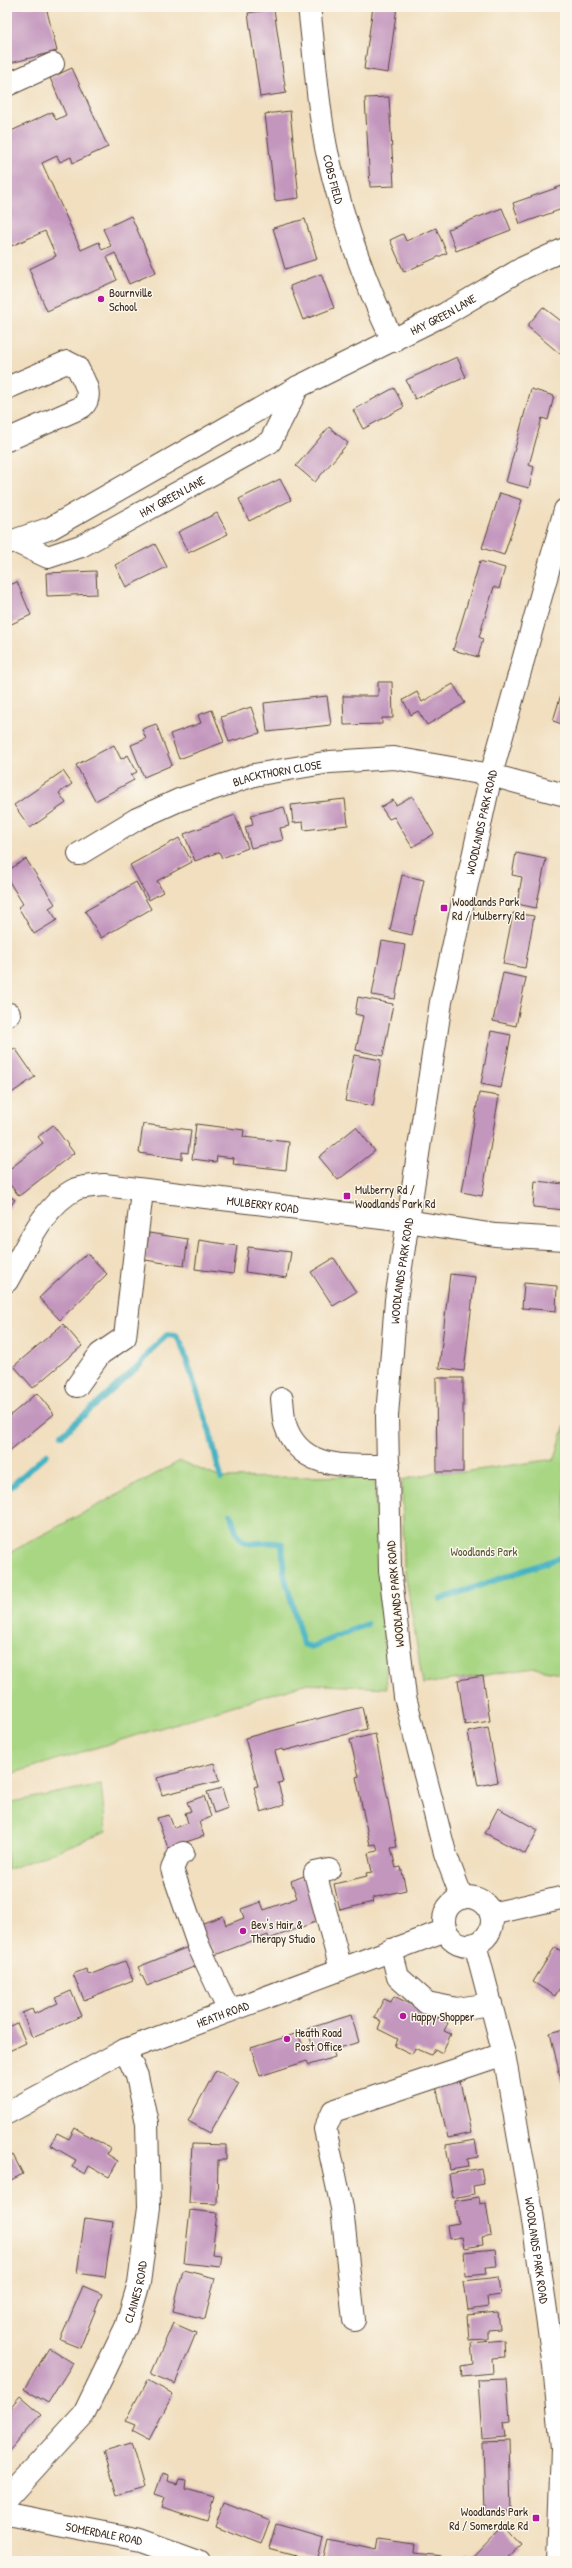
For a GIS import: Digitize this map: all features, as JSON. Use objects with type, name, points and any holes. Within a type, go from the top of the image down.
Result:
[{"type":"street","name":"COBS FIELD","points":[[309,7],[327,151],[348,232],[373,299],[393,341]]},
{"type":"street","points":[[7,85],[53,64]]},
{"type":"street","name":"HAY GREEN LANE","points":[[12,542],[51,528],[298,387],[445,314],[523,268],[565,250]]},
{"type":"street","points":[[7,388],[67,362],[77,367],[88,391],[87,402],[82,407],[7,440]]},
{"type":"street","name":"HAY GREEN LANE","points":[[12,542],[48,557],[81,546],[270,442],[298,387]]},
{"type":"street","name":"WOODLANDS PARK ROAD","points":[[462,1898],[444,1853],[405,1697],[390,1570],[387,1416],[393,1339],[407,1221],[441,1002],[491,774],[565,510]]},
{"type":"street","name":"BLACKTHORN CLOSE","points":[[79,854],[137,819],[180,800],[254,775],[330,762],[394,758],[491,774],[565,795]]},
{"type":"street","name":"MULBERRY ROAD","points":[[7,1280],[46,1216],[59,1201],[77,1188],[104,1185],[142,1191],[407,1221],[495,1235],[565,1239]]},
{"type":"street","points":[[77,1386],[100,1354],[125,1337],[142,1191]]},
{"type":"street","points":[[282,1399],[285,1424],[295,1442],[310,1458],[334,1465],[389,1466]]},
{"type":"street","points":[[183,1853],[178,1856],[172,1869],[199,1947],[229,2011]]},
{"type":"street","points":[[329,1870],[314,1874],[341,1968]]},
{"type":"street","points":[[491,1914],[565,1897]]},
{"type":"street","points":[[462,1898],[477,1899],[484,1904],[491,1914],[492,1926],[489,1934],[475,1944],[462,1945],[452,1939],[446,1930],[446,1914],[450,1906],[462,1898]]},
{"type":"street","name":"HEATH ROAD","points":[[7,2112],[125,2050],[446,1930]]},
{"type":"street","name":"WOODLANDS PARK ROAD","points":[[475,1944],[504,2054],[531,2207],[554,2366],[564,2448],[558,2561]]},
{"type":"street","points":[[391,1950],[398,1977],[427,2003],[457,2009],[492,2004]]},
{"type":"street","name":"CLAINES ROAD","points":[[7,2498],[84,2414],[126,2326],[139,2282],[149,2207],[147,2123],[138,2076],[125,2050]]},
{"type":"street","points":[[354,2320],[342,2208],[325,2129],[333,2111],[504,2054]]},
{"type":"street","name":"SOMERDALE ROAD","points":[[7,2514],[141,2540],[187,2559]]},
{"type":"green space","name":"Woodlands Park","points":[[565,1424],[565,1674],[534,1668],[423,1684],[404,1566],[402,1480],[437,1472],[463,1472],[555,1459]]},
{"type":"green space","points":[[180,1461],[221,1478],[374,1476],[387,1688],[304,1684],[7,1775],[7,1554]]},
{"type":"green space","points":[[101,1784],[106,1832],[7,1870],[7,1803]]},
{"type":"building","points":[[15,7],[46,7],[57,51],[7,64],[7,19],[10,19],[7,9]]},
{"type":"building","points":[[373,7],[397,7],[388,73],[364,69]]},
{"type":"building","points":[[274,9],[286,93],[260,97],[248,13]]},
{"type":"building","points":[[72,68],[108,147],[73,163],[71,157],[60,162],[57,156],[42,163],[81,250],[99,242],[102,250],[111,246],[103,229],[131,216],[156,272],[129,284],[115,253],[107,257],[117,280],[47,311],[29,269],[56,256],[45,231],[7,248],[7,133],[52,112],[56,120],[66,115],[50,78]]},
{"type":"building","points":[[389,97],[394,186],[370,187],[365,98]]},
{"type":"building","points":[[290,111],[299,198],[275,201],[265,114]]},
{"type":"building","points":[[565,185],[565,208],[520,224],[513,203]]},
{"type":"building","points":[[502,208],[511,230],[456,251],[448,229]]},
{"type":"building","points":[[305,219],[317,259],[285,269],[273,228]]},
{"type":"building","points":[[436,228],[447,253],[404,272],[390,240],[403,234],[406,241]]},
{"type":"building","points":[[321,274],[334,308],[303,320],[290,286]]},
{"type":"building","points":[[543,307],[565,324],[565,348],[560,354],[527,326]]},
{"type":"building","points":[[457,357],[466,377],[415,399],[406,380]]},
{"type":"building","points":[[394,388],[404,407],[363,429],[353,410]]},
{"type":"building","points":[[531,389],[554,396],[548,420],[542,418],[529,465],[534,467],[529,488],[506,482]]},
{"type":"building","points":[[329,427],[348,443],[315,482],[296,466]]},
{"type":"building","points":[[280,479],[291,500],[249,521],[239,499]]},
{"type":"building","points":[[500,493],[522,500],[504,555],[482,548]]},
{"type":"building","points":[[217,513],[228,534],[188,553],[178,532]]},
{"type":"building","points":[[155,544],[167,567],[126,587],[115,565]]},
{"type":"building","points":[[480,561],[505,568],[499,589],[494,587],[479,637],[483,639],[478,657],[453,650]]},
{"type":"building","points":[[96,571],[97,594],[47,596],[46,573]]},
{"type":"building","points":[[17,582],[31,615],[7,626],[7,586]]},
{"type":"building","points":[[565,681],[565,725],[553,721]]},
{"type":"building","points":[[378,682],[392,682],[393,718],[382,718],[382,724],[344,725],[343,696],[378,696]]},
{"type":"building","points":[[453,684],[465,703],[427,725],[418,711],[411,715],[403,700],[417,692],[422,702]]},
{"type":"building","points":[[327,696],[331,725],[267,732],[264,703]]},
{"type":"building","points":[[251,707],[260,733],[229,742],[221,717]]},
{"type":"building","points":[[212,710],[224,742],[179,759],[170,734],[201,723],[198,715]]},
{"type":"building","points":[[156,724],[172,765],[144,777],[131,745],[146,739],[142,729]]},
{"type":"building","points":[[114,745],[121,759],[128,755],[137,772],[131,775],[134,780],[95,801],[76,765]]},
{"type":"building","points":[[63,771],[72,784],[59,793],[66,803],[30,828],[14,805]]},
{"type":"building","points":[[412,796],[434,834],[412,847],[394,817],[389,819],[381,807],[393,800],[396,805]]},
{"type":"building","points":[[345,799],[348,825],[304,830],[303,822],[293,823],[291,805]]},
{"type":"building","points":[[284,807],[289,826],[280,828],[283,840],[251,848],[245,827],[253,825],[251,815]]},
{"type":"building","points":[[235,815],[248,848],[222,858],[219,852],[195,861],[184,834]]},
{"type":"building","points":[[179,838],[192,862],[157,881],[163,892],[149,900],[130,865]]},
{"type":"building","points":[[516,853],[546,859],[536,908],[517,904],[522,877],[512,875]]},
{"type":"building","points":[[26,859],[55,904],[49,908],[57,920],[34,934],[18,907],[23,904],[7,878],[7,871]]},
{"type":"building","points":[[402,875],[424,880],[412,935],[390,930]]},
{"type":"building","points":[[136,882],[151,909],[101,938],[85,911]]},
{"type":"building","points":[[513,913],[534,916],[525,968],[503,964]]},
{"type":"building","points":[[382,941],[405,945],[395,999],[372,995]]},
{"type":"building","points":[[503,973],[526,978],[516,1026],[493,1021]]},
{"type":"building","points":[[358,997],[393,1004],[383,1056],[356,1050],[363,1016],[355,1014]]},
{"type":"building","points":[[491,1031],[511,1035],[501,1088],[481,1084]]},
{"type":"building","points":[[15,1048],[35,1077],[7,1096],[7,1053]]},
{"type":"building","points":[[354,1055],[381,1060],[373,1106],[345,1101]]},
{"type":"building","points":[[479,1093],[499,1096],[482,1196],[462,1192]]},
{"type":"building","points":[[143,1124],[191,1130],[188,1153],[182,1152],[182,1159],[139,1153]]},
{"type":"building","points":[[196,1124],[244,1130],[243,1137],[289,1142],[286,1170],[233,1164],[234,1158],[217,1156],[216,1162],[192,1159]]},
{"type":"building","points":[[53,1125],[74,1153],[19,1196],[7,1181],[7,1171],[43,1143],[38,1137]]},
{"type":"building","points":[[356,1127],[375,1151],[338,1180],[319,1157]]},
{"type":"building","points":[[535,1181],[565,1184],[565,1210],[533,1207]]},
{"type":"building","points":[[7,1194],[15,1200],[7,1210]]},
{"type":"building","points":[[149,1233],[188,1239],[184,1266],[145,1260]]},
{"type":"building","points":[[199,1240],[237,1246],[233,1274],[195,1269]]},
{"type":"building","points":[[248,1247],[291,1252],[287,1278],[245,1272]]},
{"type":"building","points":[[87,1253],[107,1274],[60,1320],[39,1298]]},
{"type":"building","points":[[334,1258],[356,1292],[333,1306],[311,1272]]},
{"type":"building","points":[[450,1274],[475,1277],[464,1371],[439,1368]]},
{"type":"building","points":[[524,1283],[557,1286],[556,1311],[522,1308]]},
{"type":"building","points":[[63,1324],[82,1346],[33,1388],[14,1366]]},
{"type":"building","points":[[436,1378],[463,1378],[463,1472],[437,1472]]},
{"type":"building","points":[[37,1393],[54,1414],[7,1453],[7,1418]]},
{"type":"building","points":[[483,1676],[490,1721],[465,1725],[458,1680]]},
{"type":"building","points":[[362,1707],[367,1729],[283,1751],[282,1749],[275,1751],[283,1782],[278,1783],[284,1805],[261,1812],[254,1787],[258,1786],[245,1738]]},
{"type":"building","points":[[488,1728],[498,1782],[478,1786],[468,1732]]},
{"type":"building","points":[[375,1734],[397,1847],[391,1848],[396,1868],[401,1867],[406,1890],[372,1898],[373,1902],[340,1910],[334,1884],[367,1876],[366,1873],[372,1872],[368,1853],[378,1851],[376,1844],[370,1845],[356,1777],[359,1776],[350,1740]]},
{"type":"building","points":[[214,1763],[219,1781],[162,1795],[157,1778]]},
{"type":"building","points":[[222,1788],[228,1808],[214,1813],[207,1792]]},
{"type":"building","points":[[204,1796],[211,1817],[199,1822],[204,1836],[168,1848],[157,1818],[169,1815],[174,1828],[188,1823],[185,1813],[191,1811],[187,1802]]},
{"type":"building","points":[[498,1808],[538,1830],[525,1854],[485,1833]]},
{"type":"building","points":[[304,1876],[321,1920],[269,1939],[268,1935],[215,1955],[211,1945],[206,1947],[197,1925],[223,1916],[226,1925],[244,1918],[241,1909],[261,1902],[264,1910],[297,1898],[291,1881]]},
{"type":"building","points":[[188,1947],[196,1966],[147,1986],[138,1967]]},
{"type":"building","points":[[555,1947],[565,1954],[565,1979],[555,1996],[533,1982]]},
{"type":"building","points":[[125,1961],[133,1980],[84,2000],[73,1974],[86,1969],[89,1975]]},
{"type":"building","points":[[71,1991],[82,2016],[32,2037],[22,2013],[32,2009],[34,2014],[58,2003],[55,1998]]},
{"type":"building","points":[[394,1996],[448,2023],[444,2031],[451,2034],[442,2053],[435,2049],[431,2055],[415,2048],[412,2054],[395,2046],[398,2039],[378,2029],[381,2021],[374,2018],[384,1999],[391,2002]]},
{"type":"building","points":[[351,2015],[359,2042],[333,2050],[335,2057],[309,2065],[307,2061],[260,2076],[251,2048],[298,2033],[303,2047],[312,2044],[307,2029]]},
{"type":"building","points":[[17,2023],[26,2043],[7,2052],[7,2028]]},
{"type":"building","points":[[565,2029],[565,2083],[562,2084],[550,2033]]},
{"type":"building","points":[[216,2070],[239,2083],[210,2133],[188,2121]]},
{"type":"building","points":[[460,2081],[471,2133],[448,2138],[436,2086]]},
{"type":"building","points":[[75,2128],[110,2148],[107,2154],[118,2161],[109,2177],[89,2166],[85,2174],[72,2167],[76,2160],[50,2145],[57,2133],[69,2139]]},
{"type":"building","points":[[475,2140],[478,2157],[467,2159],[468,2167],[450,2170],[446,2145]]},
{"type":"building","points":[[192,2144],[226,2145],[226,2160],[218,2160],[217,2204],[189,2203]]},
{"type":"building","points":[[13,2155],[23,2174],[7,2182],[7,2158]]},
{"type":"building","points":[[481,2168],[484,2184],[473,2186],[474,2194],[453,2198],[449,2174]]},
{"type":"building","points":[[479,2197],[480,2204],[486,2203],[491,2235],[482,2237],[483,2245],[464,2248],[462,2237],[449,2239],[447,2225],[459,2223],[455,2201]]},
{"type":"building","points":[[190,2210],[217,2213],[212,2254],[222,2255],[220,2267],[184,2263]]},
{"type":"building","points":[[85,2218],[113,2222],[105,2277],[77,2273]]},
{"type":"building","points":[[495,2249],[497,2266],[485,2267],[486,2274],[466,2276],[464,2252]]},
{"type":"building","points":[[183,2270],[215,2278],[205,2319],[173,2311]]},
{"type":"building","points":[[498,2277],[500,2295],[487,2297],[488,2307],[468,2310],[464,2281]]},
{"type":"building","points":[[83,2286],[102,2294],[80,2348],[60,2340]]},
{"type":"building","points":[[498,2312],[500,2329],[488,2330],[488,2339],[469,2340],[467,2315]]},
{"type":"building","points":[[173,2323],[196,2333],[175,2384],[151,2374]]},
{"type":"building","points":[[504,2340],[505,2357],[492,2358],[493,2373],[462,2376],[461,2366],[473,2364],[471,2343]]},
{"type":"building","points":[[49,2348],[73,2363],[48,2403],[24,2389]]},
{"type":"building","points":[[507,2379],[510,2421],[503,2422],[505,2437],[482,2439],[478,2380]]},
{"type":"building","points":[[147,2380],[173,2394],[149,2440],[132,2431],[135,2425],[125,2421]]},
{"type":"building","points":[[20,2396],[41,2414],[9,2451],[7,2449],[7,2411]]},
{"type":"building","points":[[509,2441],[511,2511],[485,2512],[483,2442]]},
{"type":"building","points":[[131,2443],[144,2487],[117,2495],[104,2451]]},
{"type":"building","points":[[162,2474],[168,2476],[167,2481],[177,2484],[179,2479],[187,2480],[186,2489],[214,2497],[207,2521],[161,2507],[164,2497],[155,2494]]},
{"type":"building","points":[[224,2502],[270,2520],[261,2544],[215,2526]]},
{"type":"building","points":[[276,2524],[324,2538],[318,2561],[269,2548]]},
{"type":"building","points":[[503,2526],[521,2546],[505,2561],[462,2561],[467,2557],[470,2560]]},
{"type":"building","points":[[378,2538],[415,2543],[414,2553],[442,2556],[441,2561],[324,2561],[329,2540],[376,2550]]},
{"type":"waterway","points":[[62,1435],[141,1364],[151,1350],[167,1335],[176,1336],[181,1343],[209,1429],[221,1478]]},
{"type":"waterway","points":[[7,1490],[47,1454]]},
{"type":"waterway","points":[[231,1514],[239,1537],[244,1541],[249,1543],[282,1544],[284,1574],[303,1644],[311,1647],[367,1624]]},
{"type":"waterway","points":[[441,1599],[565,1556]]},
{"type":"place","name":"Bournville School","points":[[101,299]]},
{"type":"place","name":"Woodlands Park Rd / Mulberry Rd","points":[[444,908]]},
{"type":"place","name":"Mulberry Rd / Woodlands Park Rd","points":[[347,1196]]},
{"type":"place","name":"Bev's Hair & Therapy Studio","points":[[243,1931]]},
{"type":"place","name":"Happy Shopper","points":[[403,2016]]},
{"type":"place","name":"Heath Road Post Office","points":[[287,2039]]},
{"type":"place","name":"Woodlands Park Rd / Somerdale Rd","points":[[536,2518]]}]
